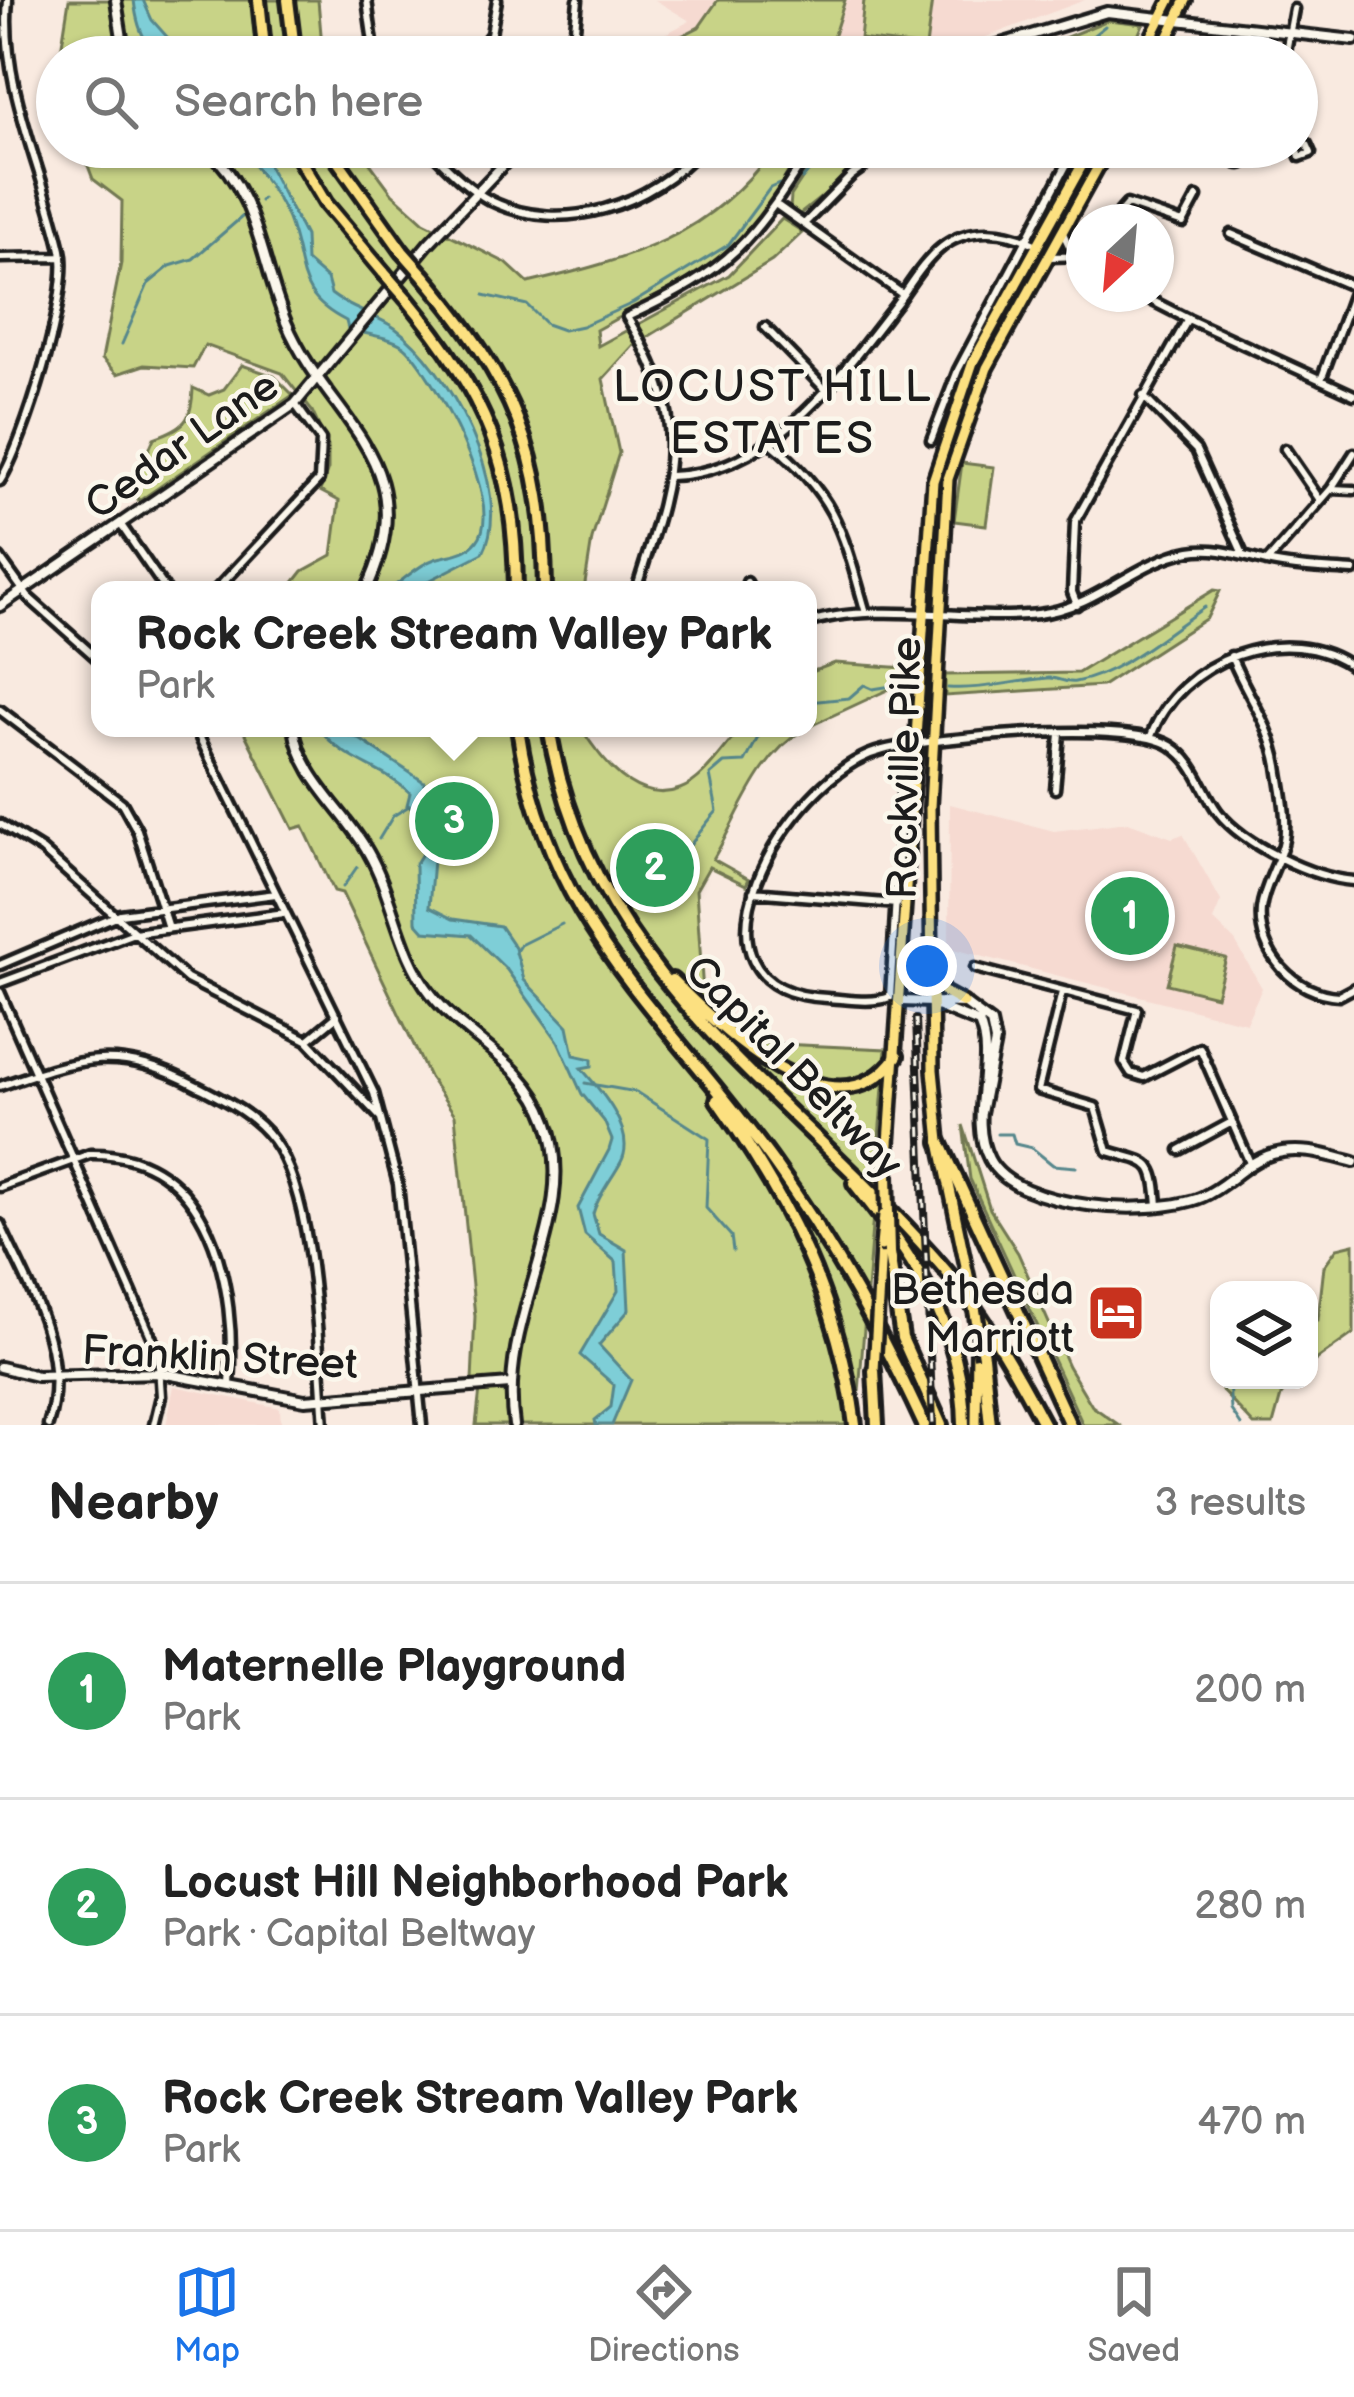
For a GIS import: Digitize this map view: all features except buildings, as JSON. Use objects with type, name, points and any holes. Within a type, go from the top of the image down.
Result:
[{"type":"highway","points":[[259,0],[263,36]]},
{"type":"highway","points":[[288,0],[292,36]]},
{"type":"highway","points":[[305,168],[326,204],[458,364],[500,448],[513,511],[516,581]]},
{"type":"highway","points":[[343,168],[402,250],[478,342],[518,410],[540,494],[544,581]]},
{"type":"highway","name":"Capital Beltway","points":[[520,737],[530,798],[554,863],[592,934],[803,1204],[864,1306],[925,1425]]},
{"type":"highway","name":"Capital Beltway","points":[[551,737],[570,820],[615,916],[680,999],[902,1222],[966,1296],[1044,1425]]},
{"type":"highway","points":[[615,916],[709,1016],[780,1070],[832,1085],[859,1087],[879,1078],[897,1056]]},
{"type":"highway","points":[[659,1020],[769,1173],[806,1245],[838,1334],[855,1425]]},
{"type":"highway","points":[[819,1140],[911,1256],[936,1299],[953,1344],[964,1425]]},
{"type":"highway","points":[[940,1142],[1070,1425]]},
{"type":"highway","points":[[887,1174],[885,1250],[902,1338],[941,1425]]},
{"type":"highway","points":[[973,1299],[990,1425]]},
{"type":"highway","points":[[874,1370],[874,1425]]},
{"type":"main road","points":[[1152,36],[1170,0]]},
{"type":"main road","points":[[1170,36],[1186,0]]},
{"type":"main road","name":"Rockville Pike","points":[[887,1174],[930,499],[947,428],[973,362],[1080,168]]},
{"type":"main road","name":"Rockville Pike","points":[[973,1299],[940,1142],[931,1004],[942,536],[955,450],[988,368],[1098,168]]},
{"type":"main road","points":[[1029,295],[1041,259],[1038,245],[1063,233]]},
{"type":"main road","points":[[932,973],[940,988],[964,1004]]},
{"type":"main road","points":[[874,1370],[885,1250]]},
{"type":"main road","points":[[976,1425],[980,1352]]},
{"type":"street","points":[[0,481],[25,424],[59,301],[63,257],[3,70],[1,32],[8,0]]},
{"type":"street","points":[[116,0],[122,36]]},
{"type":"street","points":[[367,0],[372,36]]},
{"type":"street","points":[[489,36],[497,0]]},
{"type":"street","points":[[574,36],[578,0]]},
{"type":"street","points":[[1289,36],[1294,9]]},
{"type":"street","points":[[1028,36],[1107,12],[1354,40]]},
{"type":"street","points":[[221,168],[251,208],[287,324],[364,438],[381,485],[383,538],[369,581]]},
{"type":"street","points":[[450,168],[477,192],[526,214],[571,216],[645,194],[682,168]]},
{"type":"street","name":"Cedar Lane","points":[[0,606],[295,404],[500,168]]},
{"type":"street","points":[[639,581],[670,476],[665,392],[627,317],[708,278],[757,233],[800,168]]},
{"type":"street","points":[[804,224],[862,168]]},
{"type":"street","points":[[932,440],[958,370],[1065,168]]},
{"type":"street","points":[[1174,222],[1183,223],[1197,196]]},
{"type":"street","points":[[778,206],[903,295]]},
{"type":"street","points":[[670,476],[724,468],[770,442],[825,389],[943,247],[964,235],[1008,233],[1038,245]]},
{"type":"street","points":[[1063,233],[1066,239]]},
{"type":"street","points":[[1232,234],[1354,289],[1321,380]]},
{"type":"street","points":[[1050,257],[1066,256]]},
{"type":"street","points":[[0,258],[63,257]]},
{"type":"street","points":[[1174,311],[1354,394]]},
{"type":"street","points":[[1077,606],[1072,592],[1075,522],[1142,396],[1191,319]]},
{"type":"street","points":[[765,327],[825,389]]},
{"type":"street","points":[[1142,396],[1196,450],[1243,553]]},
{"type":"street","points":[[224,581],[319,480],[321,440],[295,404]]},
{"type":"street","points":[[770,442],[807,472],[835,511],[866,613]]},
{"type":"street","points":[[1285,449],[1320,500]]},
{"type":"street","points":[[1267,562],[1331,489],[1354,453]]},
{"type":"street","points":[[1331,489],[1354,490]]},
{"type":"street","points":[[121,525],[160,581]]},
{"type":"street","points":[[817,621],[866,613],[940,618],[1035,615],[1077,606],[1170,557],[1210,549],[1267,562],[1354,571]]},
{"type":"street","points":[[0,558],[22,591],[91,653]]},
{"type":"street","points":[[1151,736],[1172,694],[1231,656],[1291,650],[1335,656],[1354,668]]},
{"type":"street","points":[[1231,656],[1262,712],[1277,760],[1284,842],[1261,922],[1277,964],[1310,991],[1339,996],[1354,988]]},
{"type":"street","points":[[0,710],[122,803],[137,830],[168,928]]},
{"type":"street","points":[[1055,789],[1060,734]]},
{"type":"street","points":[[981,1113],[994,1033],[985,1014],[964,1004],[818,998],[788,992],[761,970],[748,947],[746,915],[781,832],[812,794],[875,752],[934,742],[1060,734],[1151,736],[1191,763],[1227,823],[1319,874],[1354,881]]},
{"type":"street","points":[[199,737],[337,1016],[382,1120],[398,1184],[422,1425]]},
{"type":"street","points":[[297,737],[305,766],[371,856],[423,983],[516,1070],[547,1119],[557,1186],[517,1325],[510,1384],[514,1425]]},
{"type":"street","name":"Rockville Pike","points":[[895,999],[905,747]]},
{"type":"street","points":[[0,824],[42,850],[187,979],[308,1040],[382,1120]]},
{"type":"street","points":[[753,892],[897,904]]},
{"type":"street","points":[[0,965],[114,916],[276,894]]},
{"type":"street","points":[[154,1425],[161,1373],[152,1335],[0,988],[134,933],[285,913]]},
{"type":"street","points":[[975,968],[1137,1010],[1124,1062],[1131,1073],[1144,1077],[1200,1048],[1250,1163]]},
{"type":"street","points":[[1062,992],[1038,1090],[1095,1107],[1108,1151],[1143,1158],[1154,1168],[1158,1206]]},
{"type":"street","points":[[931,1004],[973,1017],[983,1030],[981,1113],[990,1162],[1032,1195],[1158,1206],[1201,1197],[1250,1163],[1290,1151],[1354,1162]]},
{"type":"street","points":[[308,1040],[337,1016]]},
{"type":"street","points":[[0,1086],[86,1058],[145,1062],[231,1104],[271,1137],[288,1163],[301,1203],[324,1425]]},
{"type":"street","points":[[1180,1150],[1232,1122]]},
{"type":"street","points":[[0,1187],[76,1159],[106,1154],[139,1161],[179,1187],[196,1207],[226,1282],[233,1338],[230,1386]]},
{"type":"street","points":[[0,1224],[51,1338],[57,1376],[48,1425]]},
{"type":"street","name":"Franklin Street","points":[[0,1367],[57,1376],[161,1373],[321,1400],[510,1384]]},
{"type":"shaded area","points":[[655,0],[1085,0],[989,36],[661,36],[690,21]]},
{"type":"shaded area","points":[[950,804],[1054,831],[1128,822],[1172,838],[1183,834],[1221,901],[1213,920],[1235,941],[1262,988],[1246,1023],[949,948]]},
{"type":"shaded area","points":[[174,1386],[280,1408],[281,1425],[166,1425]]},
{"type":"green space","points":[[69,0],[318,0],[321,36],[63,36]]},
{"type":"green space","points":[[718,0],[845,0],[834,36],[681,36],[699,27]]},
{"type":"green space","points":[[864,0],[932,0],[927,36],[860,36]]},
{"type":"green space","points":[[1108,20],[1143,24],[1138,36],[1069,36]]},
{"type":"green space","points":[[89,168],[374,168],[424,222],[506,263],[528,283],[666,240],[723,203],[758,168],[791,168],[759,221],[722,260],[596,330],[598,346],[729,275],[782,219],[803,232],[772,261],[633,346],[603,379],[619,453],[592,539],[585,581],[295,581],[303,571],[332,555],[339,501],[320,491],[328,469],[328,446],[312,411],[282,373],[205,345],[193,368],[144,365],[117,374],[102,359],[121,263],[122,201],[93,179]]},
{"type":"green space","points":[[809,168],[858,168],[799,215],[790,209],[791,196]]},
{"type":"green space","points":[[242,365],[274,376],[293,395],[139,501],[132,489],[154,438],[185,421],[193,388],[209,395],[224,389]]},
{"type":"green space","points":[[962,463],[994,467],[986,525],[954,521]]},
{"type":"green space","points":[[1214,590],[1220,591],[1207,618],[1102,686],[945,696],[945,675],[1078,673]]},
{"type":"green space","points":[[835,663],[920,669],[920,693],[896,686],[817,723],[817,670]]},
{"type":"green space","points":[[247,737],[587,737],[622,777],[635,786],[664,793],[698,778],[735,737],[793,737],[762,771],[713,859],[749,879],[746,885],[709,867],[696,890],[703,993],[759,1043],[886,1049],[858,1405],[847,1407],[848,1425],[476,1425],[481,1381],[472,1381],[475,1316],[455,1115],[429,1077],[342,893],[334,891],[303,826],[293,829]]},
{"type":"green space","points":[[1177,946],[1226,958],[1216,996],[1167,984]]},
{"type":"green space","points":[[963,1125],[990,1209],[1018,1253],[1068,1366],[1092,1406],[1119,1425],[1083,1425],[970,1179]]},
{"type":"green space","points":[[1354,1244],[1354,1333],[1318,1359],[1324,1266],[1337,1248]]},
{"type":"green space","points":[[1287,1389],[1273,1425],[1254,1425],[1222,1391]]},
{"type":"water","points":[[134,0],[143,0],[166,36],[143,36]]},
{"type":"water","points":[[256,168],[269,168],[305,236],[306,261],[327,279],[331,294],[387,323],[415,346],[471,431],[490,496],[491,527],[483,553],[429,581],[400,581],[422,565],[473,546],[484,523],[475,471],[463,441],[407,349],[348,329],[346,321],[317,301],[304,278],[283,209]]},
{"type":"water","points":[[358,738],[424,782],[435,837],[429,907],[453,919],[500,926],[515,948],[524,980],[568,1026],[574,1055],[592,1059],[592,1066],[581,1068],[620,1123],[625,1150],[593,1214],[599,1234],[626,1250],[629,1310],[599,1345],[631,1380],[612,1425],[596,1425],[595,1420],[611,1407],[614,1385],[580,1355],[618,1291],[616,1262],[585,1235],[578,1208],[612,1140],[604,1121],[582,1094],[558,1041],[507,970],[471,935],[424,931],[416,922],[415,865],[425,849],[420,810],[407,805],[410,793],[328,739]]},
{"type":"waterway","points":[[1093,36],[1105,26]]},
{"type":"waterway","points":[[802,179],[812,168]]},
{"type":"waterway","points":[[484,295],[527,305],[546,324],[563,330],[582,326],[633,303],[728,245],[770,188],[779,184]]},
{"type":"waterway","points":[[122,344],[148,284],[170,266],[193,259],[243,216]]},
{"type":"waterway","points":[[948,688],[1092,677],[1143,651],[1205,607]]},
{"type":"waterway","points":[[817,701],[849,698],[864,685],[873,689],[910,683]]},
{"type":"waterway","points":[[637,895],[672,867],[717,811],[710,775],[724,763],[745,762],[758,737]]},
{"type":"waterway","points":[[379,839],[393,816],[409,806]]},
{"type":"waterway","points":[[343,887],[357,867]]},
{"type":"waterway","points":[[515,953],[520,945],[562,924]]},
{"type":"waterway","points":[[585,1083],[636,1092],[709,1139],[706,1208],[731,1236],[733,1251]]},
{"type":"waterway","points":[[997,1134],[1012,1134],[1015,1144],[1032,1148],[1053,1165],[1076,1167]]},
{"type":"waterway","points":[[1229,1389],[1231,1410],[1241,1425]]},
{"type":"railway","points":[[916,1019],[933,1425]]},
{"type":"place","name":"Rock Creek Stream Valley Park","points":[[454,821]]},
{"type":"place","name":"Locust Hill Neighborhood Park","points":[[655,868]]},
{"type":"place","name":"Maternelle Playground","points":[[1130,916]]},
{"type":"place","name":"Bethesda Marriott","points":[[1116,1313]]},
{"type":"district","name":"LOCUST HILL ESTATES","points":[[773,411]]}]
